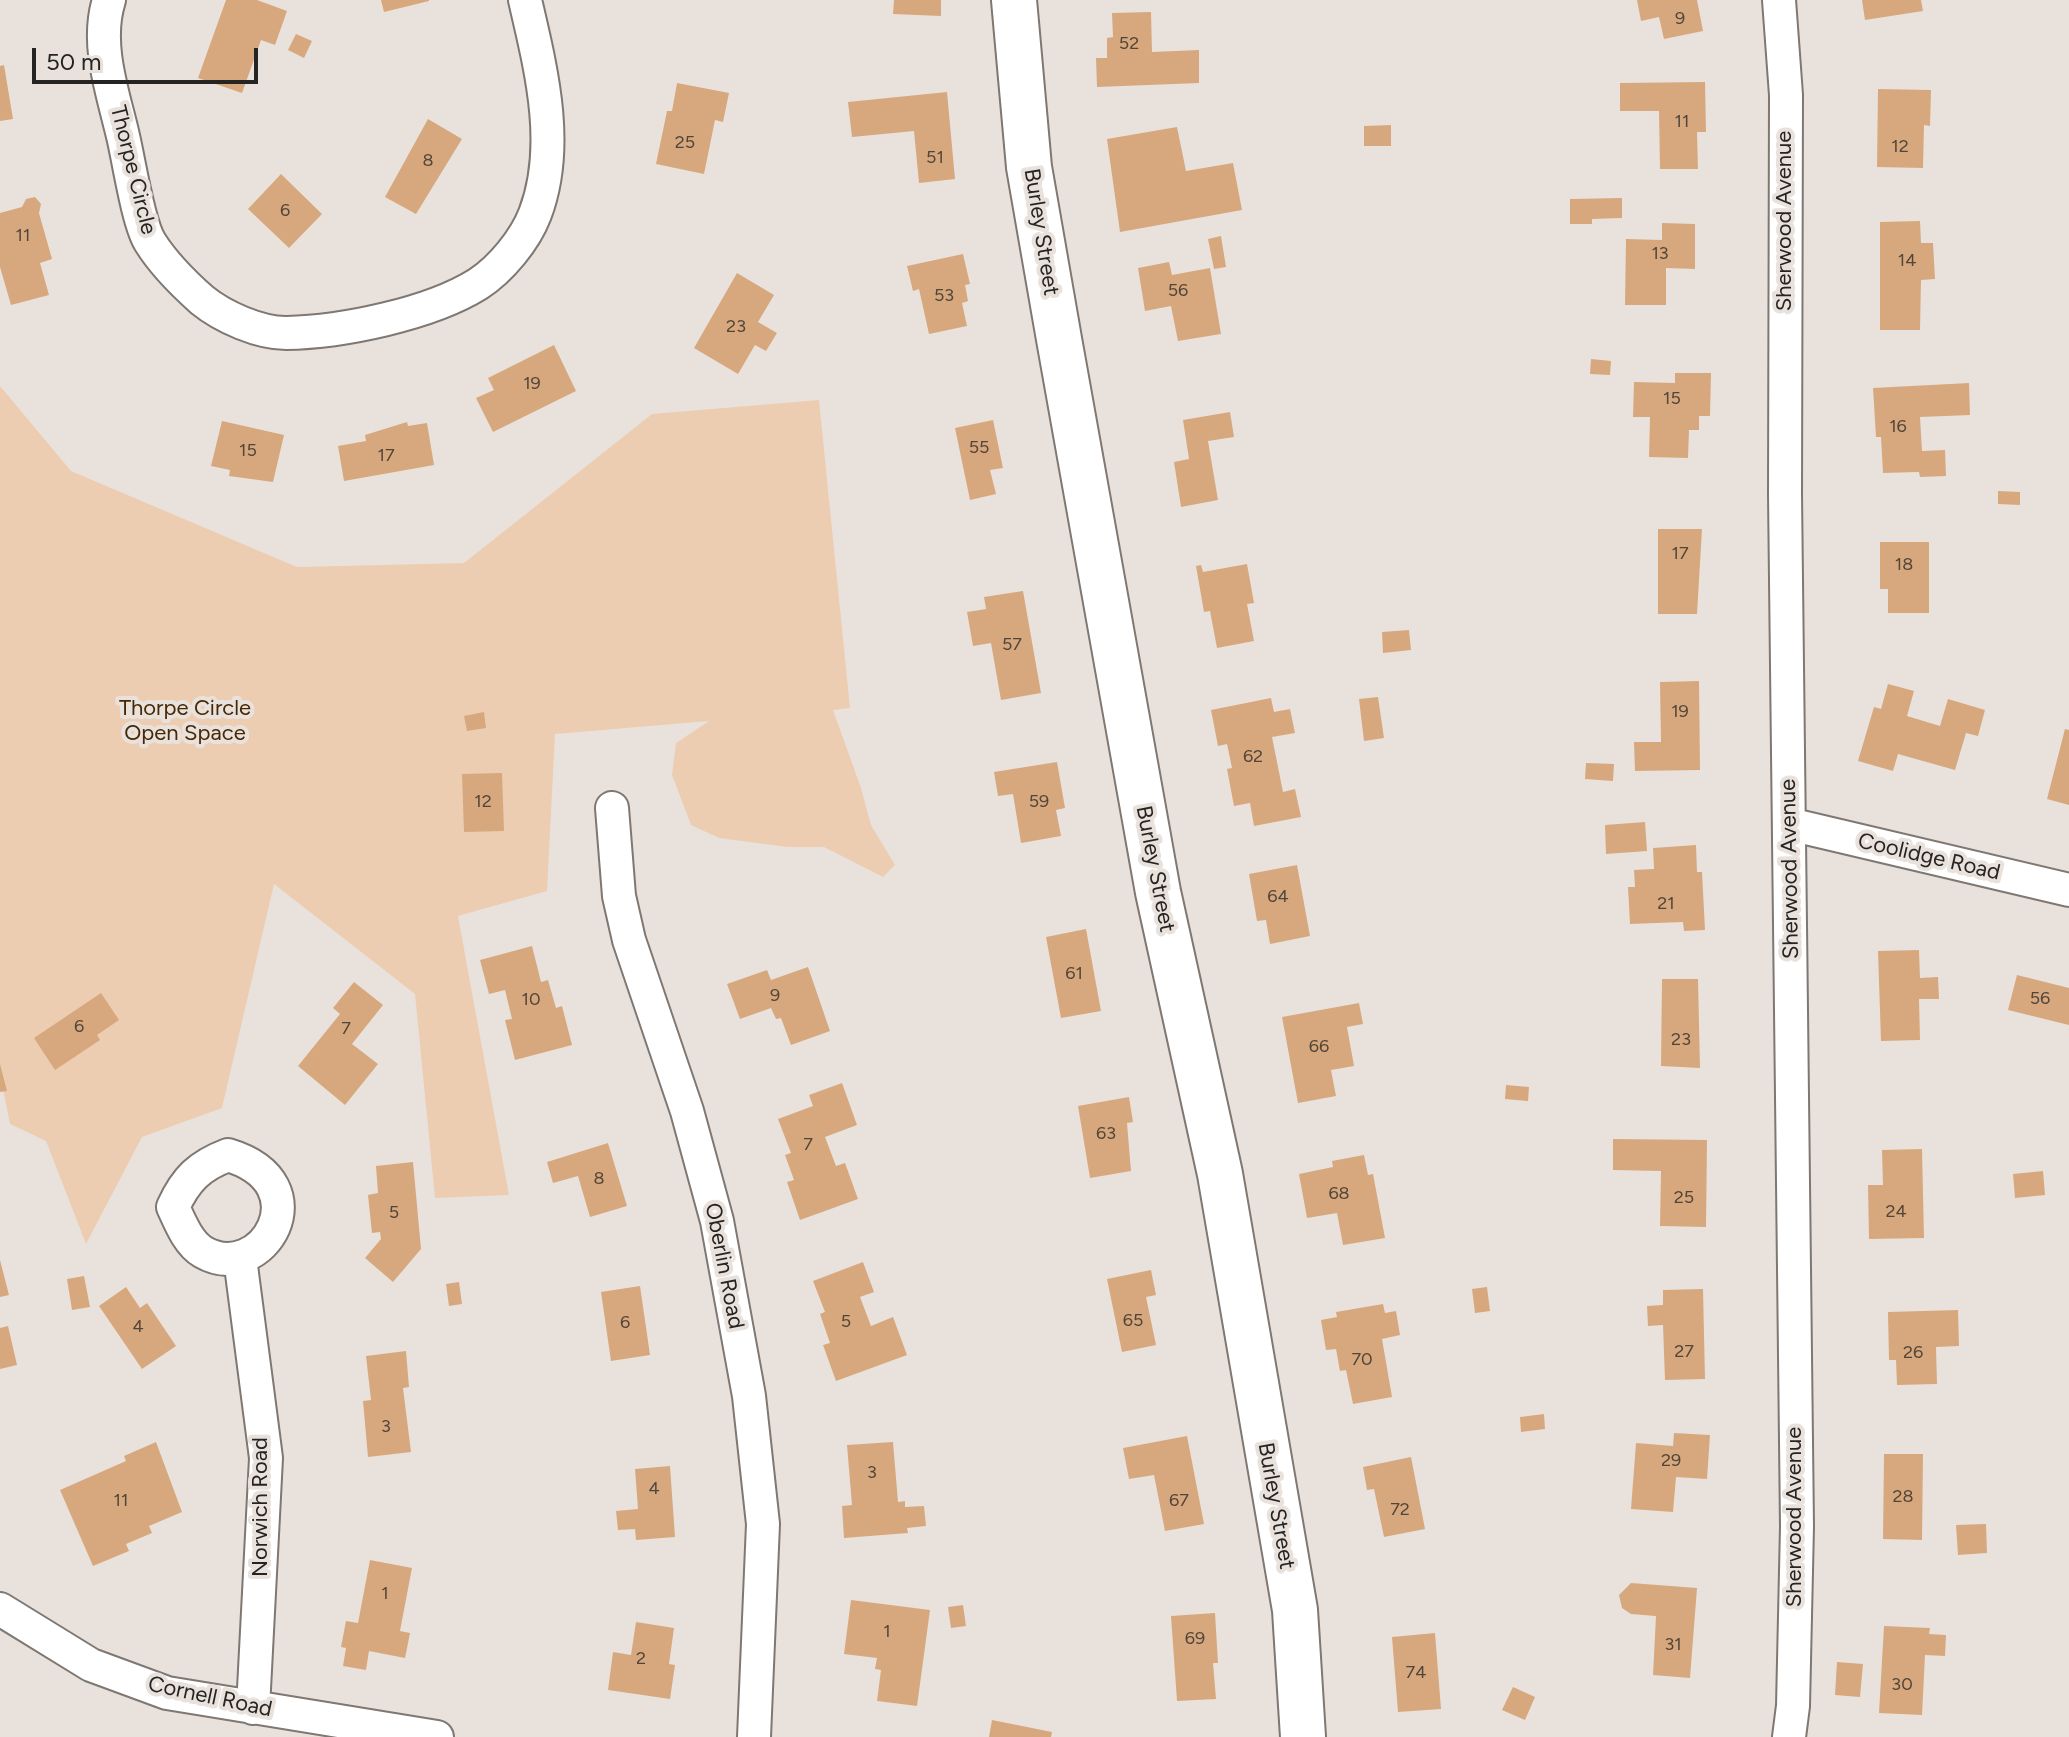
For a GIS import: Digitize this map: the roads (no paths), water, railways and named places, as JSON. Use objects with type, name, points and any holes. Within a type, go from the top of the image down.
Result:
[{"type":"main road","name":"Burley Street","points":[[1014,0],[1029,167],[1059,339],[1158,892],[1220,1174],[1295,1610],[1303,1737]]},
{"type":"street","name":"Thorpe Circle","points":[[109,0],[105,14],[105,59],[148,240],[204,302],[238,322],[283,333],[356,324],[434,304],[479,283],[510,255],[534,216],[546,170],[547,122],[525,0]]},
{"type":"street","name":"Sherwood Avenue","points":[[1779,0],[1786,95],[1789,824],[1797,1526],[1793,1706],[1789,1737]]},
{"type":"street","name":"Oberlin Road","points":[[612,808],[619,896],[629,940],[687,1111],[713,1207],[749,1396],[763,1524],[754,1737]]},
{"type":"street","name":"Coolidge Road","points":[[1789,824],[2069,890]]},
{"type":"street","name":"Norwich Road","points":[[240,1258],[266,1458],[253,1708]]},
{"type":"street","name":"Cornell Road","points":[[0,1609],[91,1665],[167,1693],[437,1737]]},
{"type":"park label","name":"Thorpe Circle Open Space","points":[[185,722]]}]
